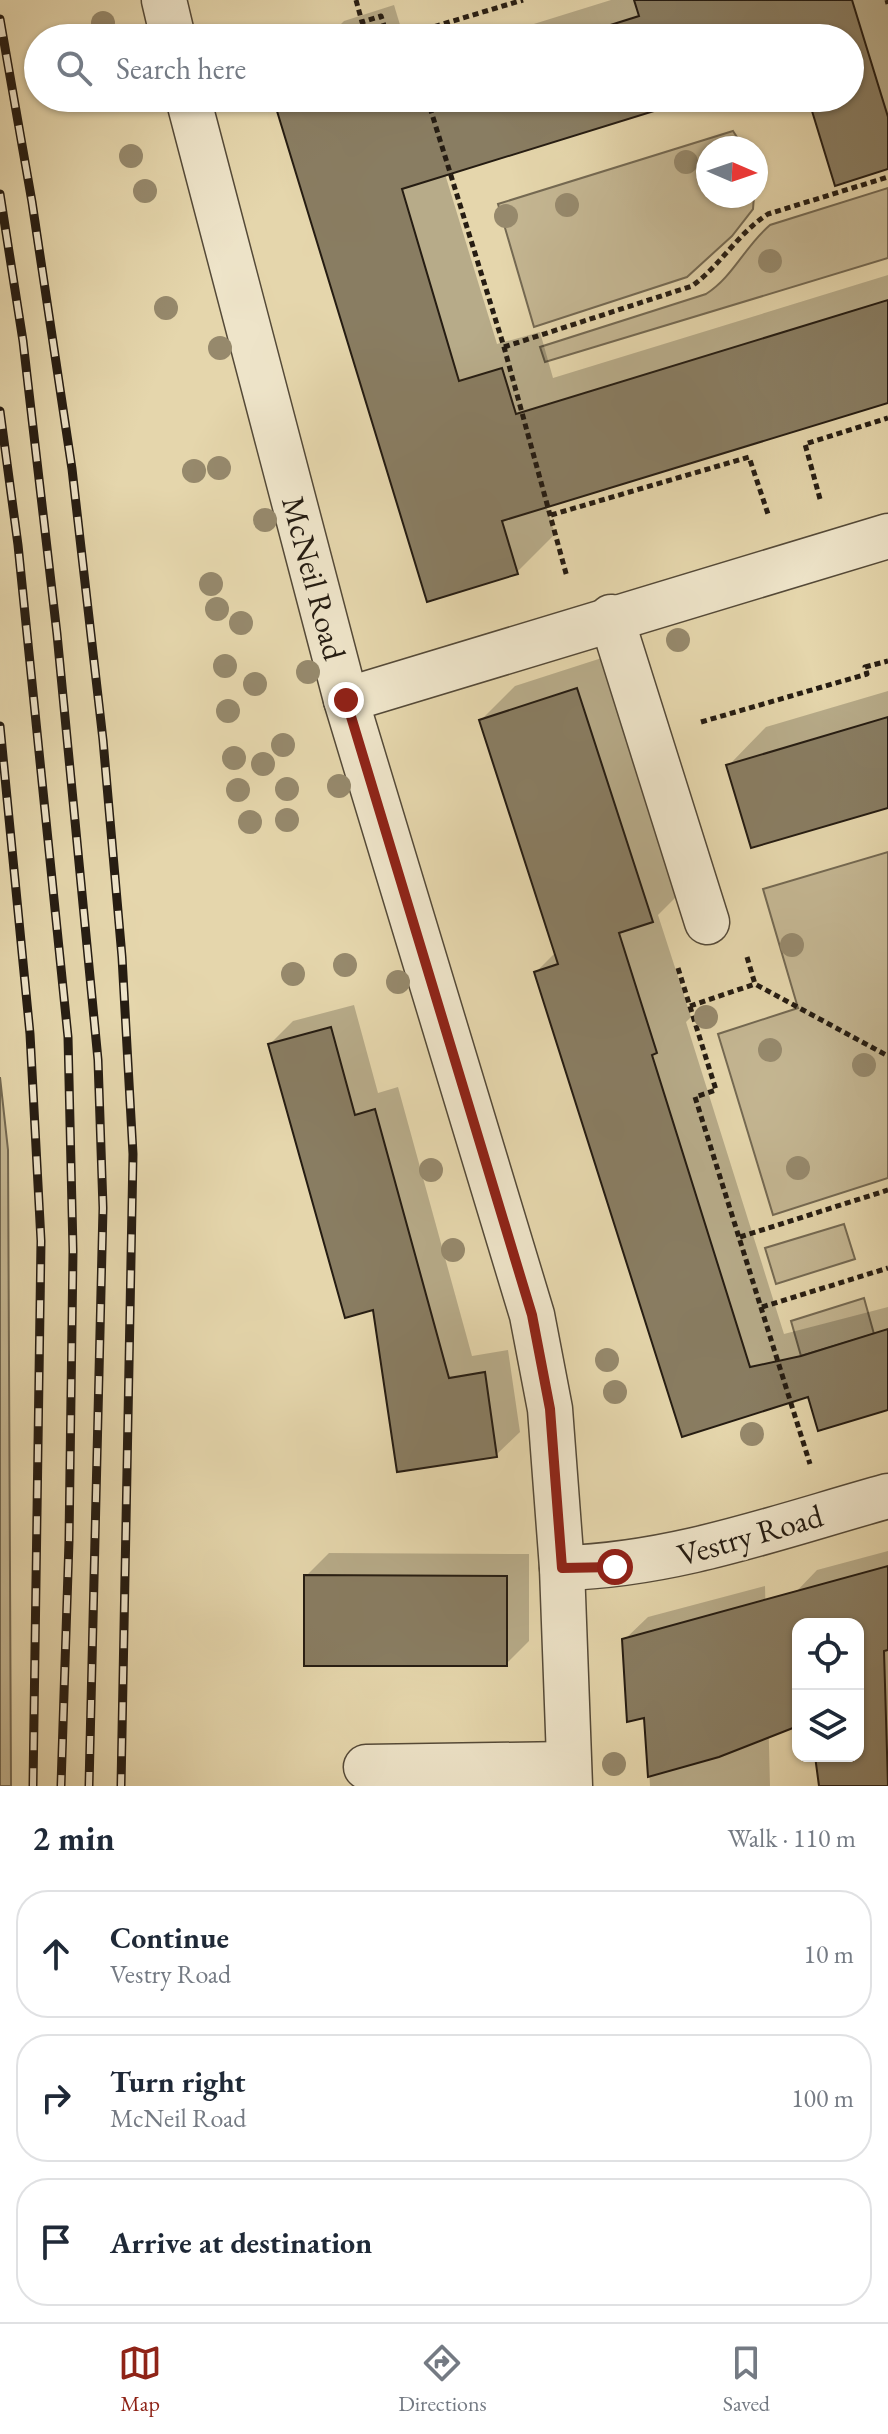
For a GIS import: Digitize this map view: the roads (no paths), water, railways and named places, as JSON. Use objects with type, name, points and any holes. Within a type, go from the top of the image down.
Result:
[{"type":"street","points":[[164,0],[170,24]]},
{"type":"street","name":"McNeil Road","points":[[192,112],[346,700],[532,1315],[550,1409],[562,1568],[569,1775]]},
{"type":"street","points":[[346,700],[592,623],[888,536]]},
{"type":"street","points":[[592,623],[707,922]]},
{"type":"street","name":"Vestry Road","points":[[562,1568],[615,1567],[685,1555],[888,1496]]},
{"type":"street","points":[[366,1767],[569,1775]]},
{"type":"railway","points":[[0,19],[32,202],[72,469],[103,740],[122,957],[133,1154],[121,1786]]},
{"type":"railway","points":[[0,194],[23,341],[57,634],[98,1060],[103,1208],[89,1786]]},
{"type":"railway","points":[[0,411],[18,545],[68,1037],[73,1251],[69,1541],[61,1786]]},
{"type":"railway","points":[[0,726],[30,1034],[41,1241],[33,1786]]}]
